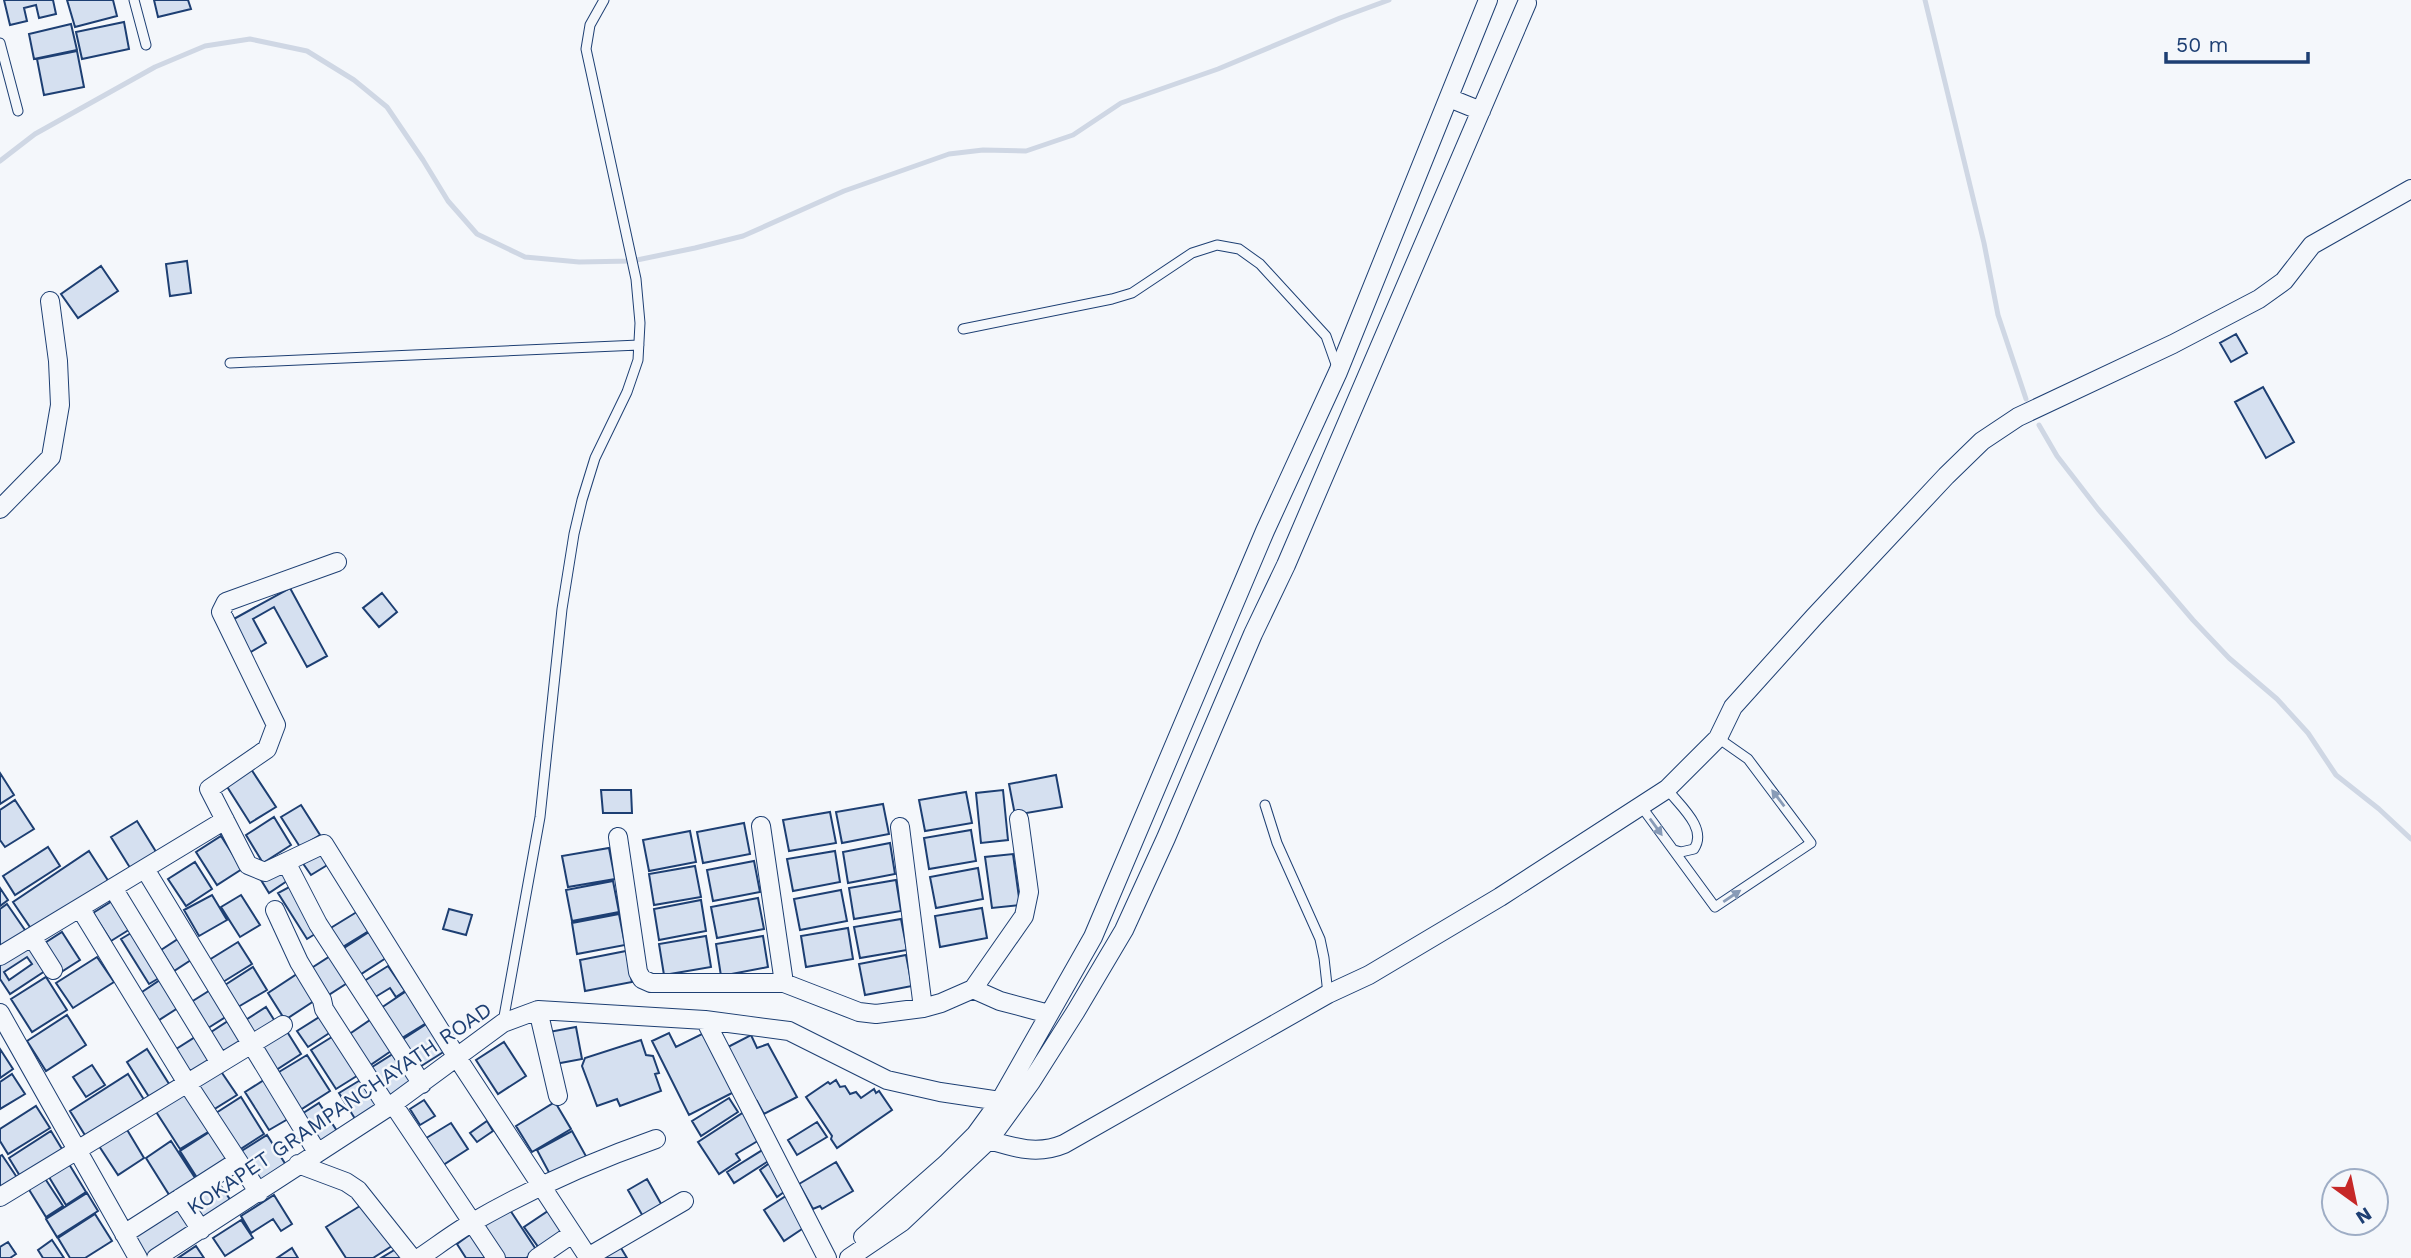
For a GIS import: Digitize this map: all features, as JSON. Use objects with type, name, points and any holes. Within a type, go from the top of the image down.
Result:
[{"type":"street","points":[[840,1258],[976,1134],[1000,1101],[1093,937],[1265,531],[1338,372],[1487,3]]},
{"type":"street","points":[[849,1258],[902,1223],[989,1140],[1031,1082],[1076,1012],[1124,930],[1167,838],[1253,634],[1286,565],[1527,4]]},
{"type":"street","points":[[1449,98],[1481,111]]},
{"type":"street","points":[[989,1140],[1016,1149],[1039,1151],[1064,1144],[1328,994],[1369,975],[1500,897],[1667,789],[1718,738],[1733,706],[1946,476],[1982,441],[2018,417],[2173,344],[2259,299],[2284,281],[2312,244],[2411,189]]},
{"type":"street","points":[[0,509],[51,457],[60,405],[58,361],[50,301]]},
{"type":"street","points":[[337,562],[226,602],[221,612],[276,724],[267,749],[209,789],[248,866],[265,872],[324,844],[458,1059],[588,1258],[684,1201]]},
{"type":"street","points":[[618,837],[638,972],[642,979],[651,983],[783,983],[859,1012],[876,1014],[923,1008],[973,989],[1024,916],[1028,904],[1029,892],[1019,819]]},
{"type":"street","points":[[0,956],[225,820]]},
{"type":"street","points":[[761,825],[783,983]]},
{"type":"street","points":[[900,827],[923,1008]]},
{"type":"street","points":[[286,862],[318,923],[422,1084]]},
{"type":"street","points":[[145,869],[317,1152]]},
{"type":"street","points":[[113,888],[220,1063]]},
{"type":"street","points":[[80,908],[187,1083],[259,1193]]},
{"type":"street","points":[[275,910],[299,961],[322,1000],[324,1009],[496,1258]]},
{"type":"street","points":[[32,937],[53,970]]},
{"type":"street","points":[[973,989],[1000,1001],[1049,1014]]},
{"type":"street","points":[[538,1010],[558,1096]]},
{"type":"street","name":"KOKAPET GRAMPANCHAYATH ROAD","points":[[156,1258],[390,1106],[458,1059],[503,1023],[538,1010],[705,1020],[789,1031],[887,1080],[940,1092],[1000,1101]]},
{"type":"street","points":[[0,1013],[5,1033],[77,1149],[138,1258]]},
{"type":"street","points":[[705,1020],[827,1258]]},
{"type":"street","points":[[0,1197],[283,1025]]},
{"type":"street","points":[[419,1258],[472,1222],[541,1186],[608,1156],[656,1139]]},
{"type":"street","points":[[124,1234],[238,1161]]},
{"type":"street","points":[[298,1164],[345,1182],[358,1190],[412,1258]]},
{"type":"street","points":[[180,1198],[201,1230]]},
{"type":"street","points":[[537,1258],[572,1234]]},
{"type":"lane","points":[[134,0],[146,45]]},
{"type":"lane","points":[[503,1023],[540,817],[562,609],[574,534],[595,458],[627,393],[638,360],[640,323],[636,279],[586,49],[590,25],[604,0]]},
{"type":"lane","points":[[0,43],[18,111]]},
{"type":"lane","points":[[963,329],[1132,293],[1192,253],[1217,245],[1239,249],[1260,264],[1326,336],[1338,372]]},
{"type":"lane","points":[[230,363],[639,345]]},
{"type":"lane","points":[[1641,806],[1715,907],[1811,843],[1748,759],[1718,738]]},
{"type":"lane","points":[[1667,789],[1696,826],[1699,835],[1693,849],[1681,852],[1672,849]]},
{"type":"lane","points":[[1265,805],[1277,843],[1320,939],[1328,994]]},
{"type":"building","points":[[4,0],[53,0],[56,14],[39,18],[36,5],[24,8],[27,21],[10,25]]},
{"type":"building","points":[[67,0],[113,0],[117,16],[75,27]]},
{"type":"building","points":[[154,0],[188,0],[191,9],[158,17]]},
{"type":"building","points":[[124,22],[129,49],[82,59],[76,32]]},
{"type":"building","points":[[71,24],[77,50],[34,59],[29,34]]},
{"type":"building","points":[[77,51],[84,87],[44,95],[37,59]]},
{"type":"building","points":[[187,261],[191,293],[170,296],[166,264]]},
{"type":"building","points":[[101,266],[118,291],[78,318],[61,294]]},
{"type":"building","points":[[2236,334],[2247,353],[2231,362],[2220,343]]},
{"type":"building","points":[[2263,387],[2294,442],[2266,458],[2235,402]]},
{"type":"building","points":[[290,588],[327,656],[307,667],[274,607],[253,619],[266,643],[249,653],[232,620]]},
{"type":"building","points":[[382,593],[397,612],[379,627],[363,608]]},
{"type":"building","points":[[251,769],[276,807],[250,823],[226,785]]},
{"type":"building","points":[[0,773],[14,795],[0,804]]},
{"type":"building","points":[[1056,775],[1062,807],[1015,815],[1009,784]]},
{"type":"building","points":[[601,790],[631,790],[632,813],[603,813]]},
{"type":"building","points":[[1003,790],[1008,840],[981,843],[976,793]]},
{"type":"building","points":[[966,792],[972,823],[925,831],[919,800]]},
{"type":"building","points":[[15,800],[34,829],[5,847],[0,840],[0,810]]},
{"type":"building","points":[[883,804],[889,834],[842,843],[836,812]]},
{"type":"building","points":[[301,805],[320,835],[300,847],[281,817]]},
{"type":"building","points":[[830,812],[836,843],[789,851],[783,820]]},
{"type":"building","points":[[274,817],[291,845],[263,863],[246,835]]},
{"type":"building","points":[[137,821],[158,855],[132,871],[111,837]]},
{"type":"building","points":[[744,823],[750,854],[703,863],[697,832]]},
{"type":"building","points":[[971,830],[976,861],[929,869],[924,838]]},
{"type":"building","points":[[690,831],[696,862],[649,871],[643,840]]},
{"type":"building","points":[[221,836],[242,869],[217,885],[196,852]]},
{"type":"building","points":[[890,843],[895,874],[848,883],[843,852]]},
{"type":"building","points":[[48,847],[60,866],[15,895],[3,876]]},
{"type":"building","points":[[609,848],[615,879],[568,887],[562,856]]},
{"type":"building","points":[[89,851],[109,882],[34,933],[13,902]]},
{"type":"building","points":[[320,851],[329,864],[311,875],[302,862]]},
{"type":"building","points":[[835,851],[840,882],[793,891],[787,859]]},
{"type":"building","points":[[1013,854],[1020,905],[992,908],[985,857]]},
{"type":"building","points":[[754,861],[760,892],[713,901],[707,870]]},
{"type":"building","points":[[195,862],[212,889],[186,906],[168,879]]},
{"type":"building","points":[[282,866],[290,879],[269,893],[261,880]]},
{"type":"building","points":[[695,866],[701,897],[654,905],[649,874]]},
{"type":"building","points":[[978,868],[983,899],[936,908],[930,877]]},
{"type":"building","points":[[896,880],[901,911],[854,919],[849,888]]},
{"type":"building","points":[[613,881],[619,912],[572,921],[566,890]]},
{"type":"building","points":[[291,886],[320,931],[307,939],[278,893]]},
{"type":"building","points":[[0,888],[8,900],[0,906]]},
{"type":"building","points":[[841,890],[847,921],[800,930],[794,899]]},
{"type":"building","points":[[212,895],[227,920],[199,936],[184,910]]},
{"type":"building","points":[[241,895],[260,925],[240,937],[221,907]]},
{"type":"building","points":[[117,898],[135,926],[111,941],[93,913]]},
{"type":"building","points":[[758,898],[764,929],[717,938],[711,907]]},
{"type":"building","points":[[701,900],[706,931],[659,940],[654,909]]},
{"type":"building","points":[[7,904],[27,933],[0,951],[0,909]]},
{"type":"building","points":[[982,908],[987,938],[940,947],[935,916]]},
{"type":"building","points":[[449,909],[472,915],[466,935],[443,929]]},
{"type":"building","points":[[360,910],[372,929],[341,948],[329,929]]},
{"type":"building","points":[[619,914],[625,945],[577,954],[572,923]]},
{"type":"building","points":[[901,919],[907,950],[860,958],[854,927]]},
{"type":"building","points":[[848,928],[853,959],[806,967],[801,936]]},
{"type":"building","points":[[136,930],[164,975],[149,984],[121,939]]},
{"type":"building","points":[[62,932],[80,960],[58,974],[40,946]]},
{"type":"building","points":[[369,932],[386,958],[358,976],[341,950]]},
{"type":"building","points":[[706,936],[711,967],[664,975],[659,944]]},
{"type":"building","points":[[763,936],[768,967],[721,976],[716,944]]},
{"type":"building","points":[[181,937],[194,958],[174,971],[161,950]]},
{"type":"building","points":[[238,942],[252,964],[223,982],[209,960]]},
{"type":"building","points":[[31,944],[48,969],[10,994],[0,979],[0,965]],"holes":[[[27,957],[32,964],[9,980],[4,972]]]},
{"type":"building","points":[[626,951],[632,982],[585,991],[580,960]]},
{"type":"building","points":[[335,953],[352,980],[327,996],[310,969]]},
{"type":"building","points":[[906,955],[912,986],[865,995],[859,964]]},
{"type":"building","points":[[97,957],[114,982],[73,1008],[56,983]]},
{"type":"building","points":[[388,966],[405,991],[396,997],[390,988],[372,999],[361,983]]},
{"type":"building","points":[[253,967],[267,990],[238,1007],[225,985]]},
{"type":"building","points":[[300,972],[317,999],[285,1020],[268,993]]},
{"type":"building","points":[[46,977],[67,1010],[32,1032],[11,999]]},
{"type":"building","points":[[163,978],[181,1006],[156,1022],[139,994]]},
{"type":"building","points":[[215,987],[232,1013],[205,1030],[188,1004]]},
{"type":"building","points":[[408,990],[428,1022],[397,1041],[378,1010]]},
{"type":"building","points":[[266,1007],[276,1023],[251,1039],[241,1023]]},
{"type":"building","points":[[324,1014],[334,1030],[308,1047],[297,1031]]},
{"type":"building","points":[[67,1015],[86,1045],[46,1071],[27,1041]]},
{"type":"building","points":[[373,1018],[394,1049],[369,1066],[348,1035]]},
{"type":"building","points":[[228,1021],[243,1045],[220,1060],[205,1036]]},
{"type":"building","points":[[428,1023],[445,1051],[415,1070],[397,1043]]},
{"type":"building","points":[[576,1027],[582,1059],[555,1064],[549,1032]]},
{"type":"building","points":[[286,1030],[301,1054],[273,1072],[258,1048]]},
{"type":"building","points":[[706,1032],[736,1091],[689,1115],[652,1041],[669,1033],[676,1047]]},
{"type":"building","points":[[200,1034],[216,1059],[189,1076],[173,1051]]},
{"type":"building","points":[[335,1035],[360,1074],[336,1089],[311,1050]]},
{"type":"building","points":[[751,1035],[757,1048],[768,1044],[797,1097],[764,1114],[726,1048]]},
{"type":"building","points":[[641,1040],[646,1055],[653,1056],[661,1091],[620,1106],[617,1099],[597,1106],[582,1066],[585,1058]]},
{"type":"building","points":[[504,1042],[526,1076],[498,1094],[476,1060]]},
{"type":"building","points":[[0,1049],[13,1069],[0,1078]]},
{"type":"building","points":[[147,1049],[171,1087],[151,1100],[127,1062]]},
{"type":"building","points":[[396,1052],[415,1082],[388,1099],[369,1069]]},
{"type":"building","points":[[307,1055],[330,1091],[297,1112],[274,1075]]},
{"type":"building","points":[[92,1065],[105,1085],[86,1097],[73,1077]]},
{"type":"building","points":[[218,1067],[237,1095],[208,1113],[190,1084]]},
{"type":"building","points":[[12,1074],[25,1094],[0,1109],[0,1082]]},
{"type":"building","points":[[128,1074],[146,1103],[88,1140],[70,1111]]},
{"type":"building","points":[[362,1079],[380,1108],[357,1122],[339,1093]]},
{"type":"building","points":[[264,1080],[288,1119],[269,1130],[245,1092]]},
{"type":"building","points":[[836,1080],[840,1087],[845,1086],[850,1094],[856,1092],[861,1098],[874,1089],[876,1093],[879,1091],[892,1110],[837,1148],[806,1097],[828,1082],[830,1084]]},
{"type":"building","points":[[186,1086],[213,1129],[180,1149],[153,1107]]},
{"type":"building","points":[[241,1097],[264,1134],[239,1150],[216,1113]]},
{"type":"building","points":[[729,1098],[738,1112],[701,1136],[692,1121]]},
{"type":"building","points":[[424,1100],[435,1116],[420,1125],[410,1109]]},
{"type":"building","points":[[555,1102],[571,1129],[532,1152],[516,1126]]},
{"type":"building","points":[[319,1103],[337,1131],[315,1145],[297,1117]]},
{"type":"building","points":[[36,1106],[50,1128],[8,1154],[0,1141],[0,1129]]},
{"type":"building","points":[[744,1112],[761,1139],[736,1154],[740,1160],[719,1174],[698,1142]]},
{"type":"building","points":[[487,1121],[493,1131],[477,1142],[470,1133]]},
{"type":"building","points":[[817,1122],[827,1137],[797,1155],[788,1140]]},
{"type":"building","points":[[451,1123],[468,1149],[440,1167],[423,1140]]},
{"type":"building","points":[[126,1128],[144,1158],[118,1175],[99,1146]]},
{"type":"building","points":[[51,1131],[65,1154],[23,1181],[9,1158]]},
{"type":"building","points":[[211,1131],[232,1164],[201,1184],[180,1151]]},
{"type":"building","points":[[572,1131],[587,1158],[552,1178],[537,1150]]},
{"type":"building","points":[[267,1135],[286,1165],[259,1182],[240,1152]]},
{"type":"building","points":[[171,1141],[199,1184],[173,1201],[146,1158]]},
{"type":"building","points":[[764,1149],[770,1160],[734,1183],[727,1172]]},
{"type":"building","points":[[2,1155],[20,1182],[0,1195],[0,1156]]},
{"type":"building","points":[[771,1162],[788,1189],[777,1197],[760,1170]]},
{"type":"building","points":[[836,1162],[853,1191],[822,1209],[820,1206],[813,1209],[799,1184]]},
{"type":"building","points":[[69,1164],[86,1192],[66,1205],[49,1177]]},
{"type":"building","points":[[44,1177],[63,1206],[46,1217],[28,1188]]},
{"type":"building","points":[[647,1179],[664,1209],[645,1220],[628,1190]]},
{"type":"building","points":[[219,1183],[233,1204],[200,1225],[187,1203]]},
{"type":"building","points":[[87,1193],[98,1211],[57,1237],[46,1219]]},
{"type":"building","points":[[789,1194],[808,1225],[784,1241],[764,1210]]},
{"type":"building","points":[[274,1195],[292,1224],[281,1231],[273,1219],[251,1233],[241,1216]]},
{"type":"building","points":[[368,1201],[395,1244],[373,1258],[346,1258],[326,1227]]},
{"type":"building","points":[[181,1205],[195,1227],[146,1258],[132,1236]]},
{"type":"building","points":[[508,1207],[537,1251],[526,1258],[502,1258],[481,1225]]},
{"type":"building","points":[[551,1209],[565,1230],[539,1248],[524,1227]]},
{"type":"building","points":[[95,1214],[112,1241],[85,1258],[70,1258],[58,1238]]},
{"type":"building","points":[[241,1220],[253,1238],[225,1256],[213,1238]]},
{"type":"building","points":[[472,1233],[488,1258],[466,1258],[457,1244]]},
{"type":"building","points":[[52,1240],[64,1258],[43,1258],[38,1250]]},
{"type":"building","points":[[8,1242],[16,1254],[10,1258],[0,1258],[0,1247]]},
{"type":"building","points":[[618,1243],[627,1258],[595,1258]]},
{"type":"building","points":[[196,1246],[204,1258],[178,1258]]},
{"type":"building","points":[[292,1248],[298,1258],[277,1258]]},
{"type":"building","points":[[396,1249],[402,1258],[381,1258]]},
{"type":"waterway","points":[[0,161],[35,134],[155,67],[205,46],[250,39],[307,51],[354,80],[387,107],[448,201],[477,234],[525,257],[579,262],[632,261],[743,236],[844,191],[949,154],[983,150],[1026,151],[1073,135],[1121,103],[1218,69],[1389,0]]},
{"type":"waterway","points":[[1925,0],[1984,243],[1998,315],[2026,399]]},
{"type":"waterway","points":[[2039,425],[2057,456],[2098,509],[2193,620],[2229,658],[2277,699],[2308,733],[2336,775],[2411,839]]}]
